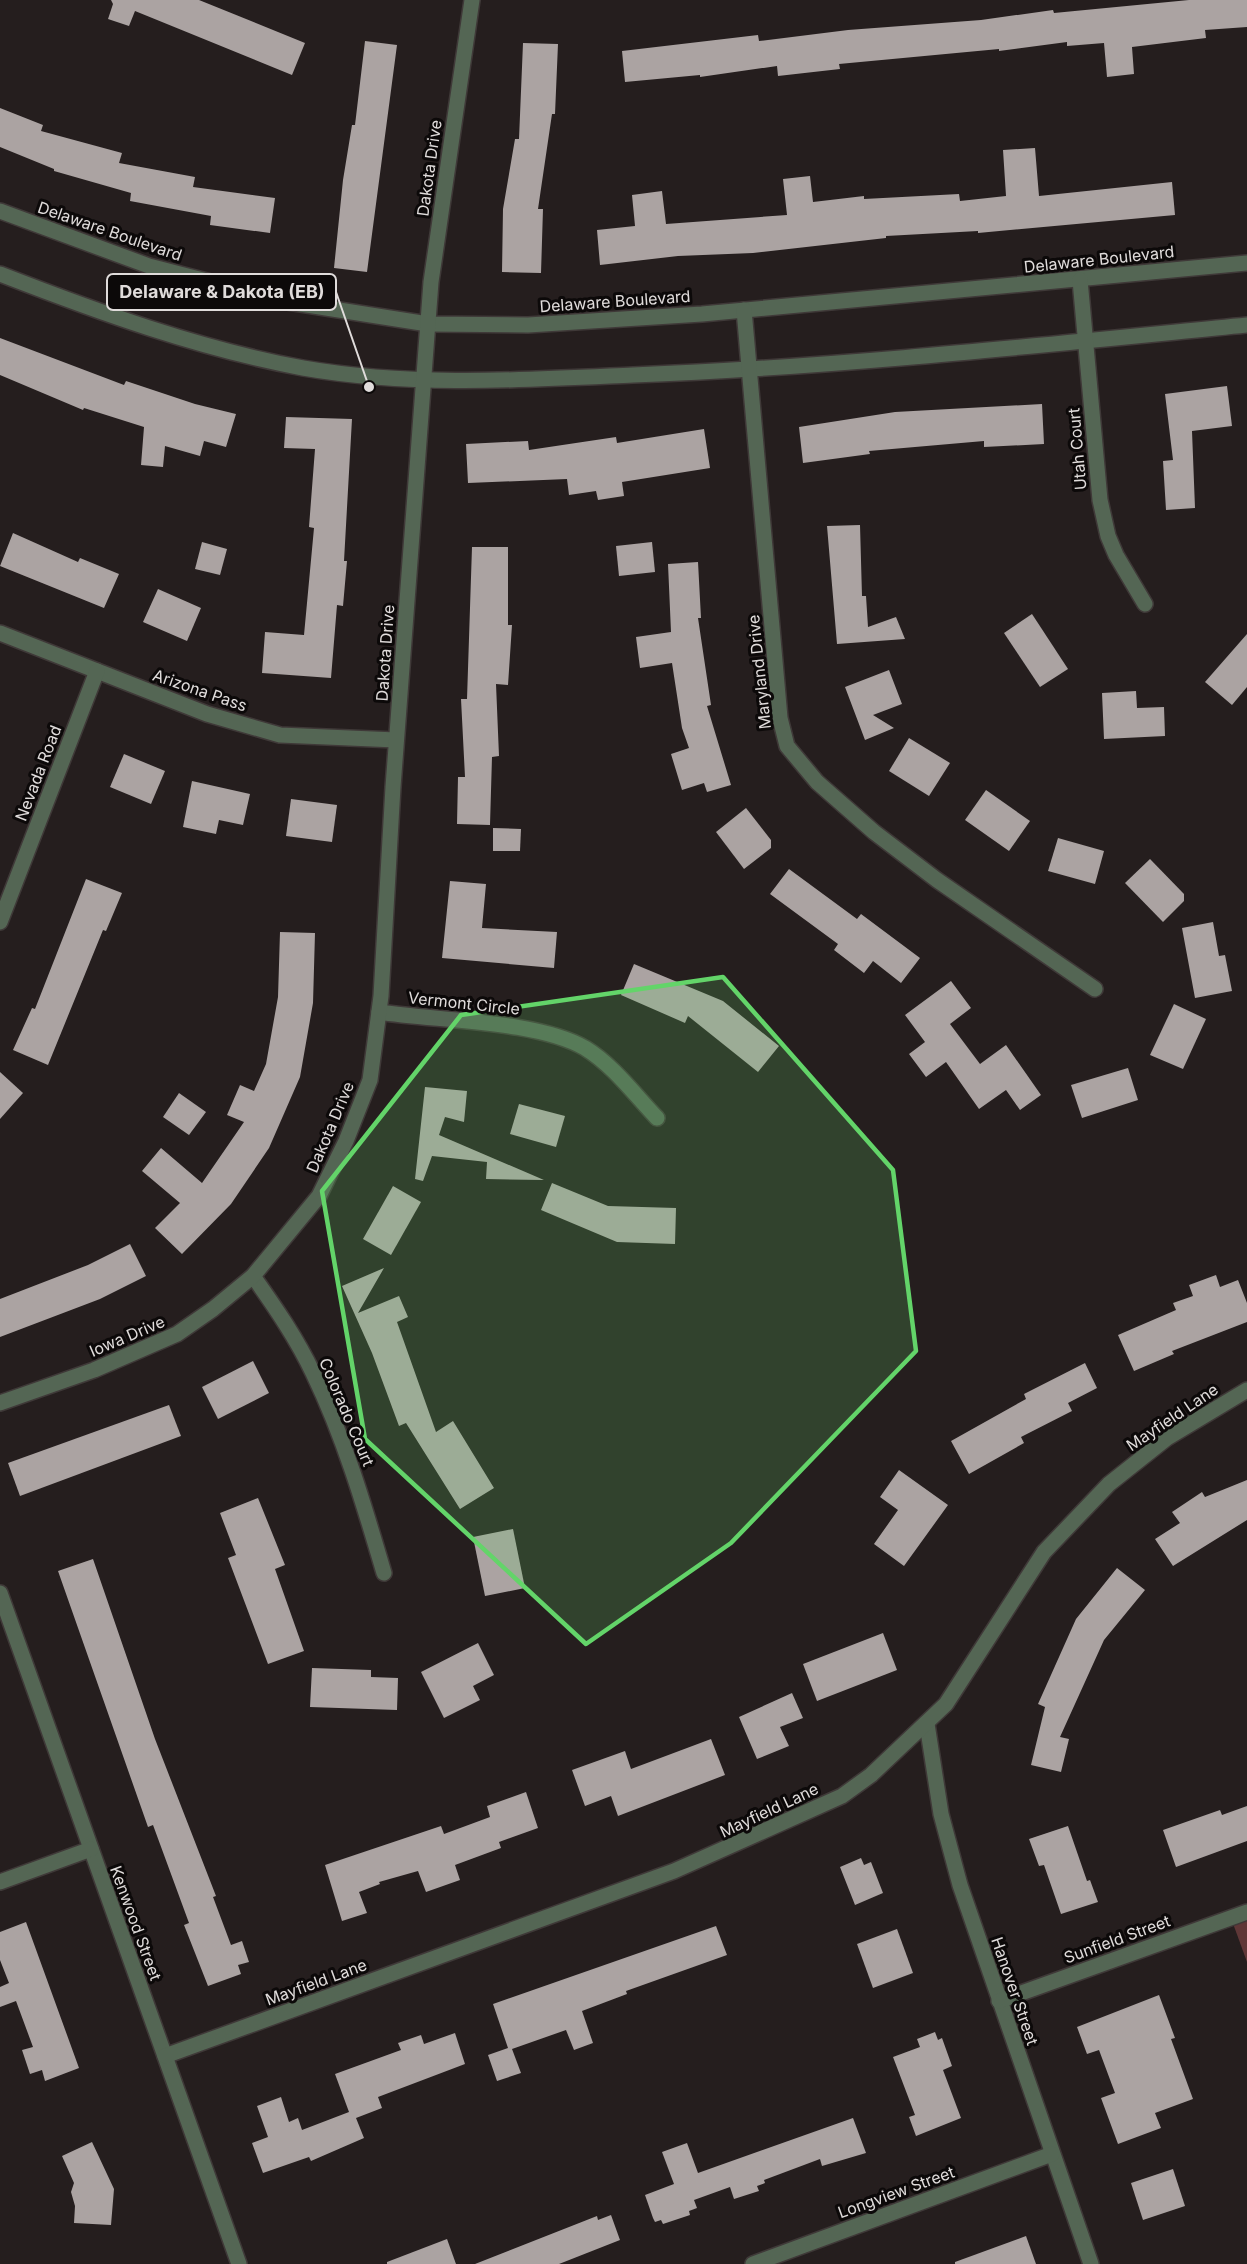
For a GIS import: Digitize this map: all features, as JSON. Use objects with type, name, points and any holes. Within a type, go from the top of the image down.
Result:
[{"type":"street","name":"Dakota Drive","points":[[253,1276],[320,1196],[342,1150],[370,1080],[379,1012],[396,740],[431,282],[472,0]]},
{"type":"street","name":"Delaware Boulevard","points":[[0,211],[149,266],[288,302],[428,324],[539,324],[744,310],[1247,263]]},
{"type":"street","points":[[0,274],[59,297],[206,345],[304,368],[424,380],[488,381],[750,370],[1247,325]]},
{"type":"street","name":"Utah Court","points":[[1080,280],[1100,500],[1116,555],[1145,604]]},
{"type":"street","name":"Maryland Drive","points":[[744,310],[780,718],[787,746],[817,782],[874,832],[937,880],[1095,989]]},
{"type":"street","name":"Arizona Pass","points":[[0,633],[207,714],[280,735],[396,740]]},
{"type":"street","name":"Nevada Road","points":[[0,922],[97,671]]},
{"type":"street","name":"Vermont Circle","points":[[379,1012],[525,1028],[583,1047],[601,1059],[657,1118]]},
{"type":"street","name":"Iowa Drive","points":[[0,1403],[94,1370],[177,1334],[253,1276]]},
{"type":"street","name":"Colorado Court","points":[[253,1276],[276,1309],[313,1372],[358,1487],[384,1573]]},
{"type":"street","name":"Mayfield Lane","points":[[165,2056],[714,1855],[842,1796],[871,1776],[946,1704],[1044,1552],[1101,1492],[1167,1438],[1247,1390]]},
{"type":"street","name":"Kenwood Street","points":[[0,1593],[239,2264]]},
{"type":"street","name":"Hanover Street","points":[[927,1724],[941,1814],[960,1885],[1091,2264]]},
{"type":"street","points":[[0,1882],[92,1850]]},
{"type":"street","name":"Sunfield Street","points":[[999,2001],[1247,1912]]},
{"type":"street","name":"Longview Street","points":[[753,2264],[1052,2154]]},
{"type":"highlighted area","points":[[723,977],[893,1170],[916,1351],[731,1543],[586,1644],[365,1439],[322,1191],[461,1015]]},
{"type":"shaded area","points":[[1247,1912],[1247,1962],[1231,1918]]},
{"type":"building","points":[[111,0],[199,0],[305,43],[292,75],[135,11],[129,26],[108,19],[113,4]]},
{"type":"building","points":[[1189,0],[1247,0],[1247,27],[1205,30],[1206,38],[1132,47],[1134,74],[1107,77],[1104,43],[1067,46],[1067,42],[999,51],[999,49],[839,64],[840,69],[778,76],[777,66],[700,77],[700,75],[625,82],[622,51],[758,35],[759,41],[848,30],[981,20],[1053,10],[1054,13]]},
{"type":"building","points":[[365,41],[397,45],[367,272],[334,268],[343,180],[352,125],[355,125]]},
{"type":"building","points":[[523,43],[558,44],[555,114],[552,114],[538,209],[543,209],[541,273],[502,272],[503,209],[515,139],[519,139]]},
{"type":"building","points":[[0,108],[43,125],[41,131],[122,153],[119,163],[195,177],[193,187],[275,198],[270,233],[210,225],[211,216],[130,201],[131,193],[54,171],[54,169],[0,147]]},
{"type":"building","points":[[1035,148],[1039,196],[1172,182],[1175,215],[978,233],[978,231],[886,236],[886,238],[753,253],[678,256],[600,265],[597,230],[635,226],[632,195],[662,191],[666,224],[787,215],[783,179],[810,176],[813,202],[864,196],[864,199],[959,194],[960,201],[1006,196],[1003,150]]},
{"type":"building","points":[[0,338],[124,385],[126,381],[195,404],[236,414],[226,447],[204,441],[200,456],[165,446],[163,467],[141,465],[144,427],[84,408],[83,410],[0,375]]},
{"type":"building","points":[[1227,386],[1232,426],[1192,431],[1195,508],[1166,510],[1163,461],[1173,460],[1165,394]]},
{"type":"building","points":[[1042,404],[1044,444],[984,447],[984,441],[869,451],[870,454],[803,463],[799,427],[895,412]]},
{"type":"building","points":[[286,417],[352,419],[344,561],[347,561],[343,606],[337,605],[331,678],[262,673],[265,632],[304,635],[314,528],[309,527],[315,449],[284,448]]},
{"type":"building","points":[[704,429],[710,468],[622,482],[624,496],[598,500],[596,491],[569,495],[567,479],[468,483],[466,444],[528,441],[529,450],[616,437],[617,443]]},
{"type":"building","points":[[860,525],[862,596],[866,596],[868,627],[896,617],[905,639],[837,644],[827,526]]},
{"type":"building","points":[[13,533],[78,562],[80,558],[119,574],[104,608],[0,566]]},
{"type":"building","points":[[202,542],[227,549],[220,575],[195,569]]},
{"type":"building","points":[[652,542],[655,572],[619,576],[616,546]]},
{"type":"building","points":[[472,547],[508,547],[508,625],[512,625],[508,685],[496,684],[499,756],[492,757],[490,825],[457,824],[458,777],[465,777],[461,699],[467,699]]},
{"type":"building","points":[[698,562],[701,618],[698,618],[711,705],[707,706],[731,785],[707,792],[704,783],[682,790],[671,754],[689,748],[682,728],[672,663],[640,668],[636,637],[671,632],[668,564]]},
{"type":"building","points":[[158,589],[201,608],[187,641],[143,622]]},
{"type":"building","points":[[1032,614],[1068,669],[1040,687],[1004,633]]},
{"type":"building","points":[[1247,634],[1247,687],[1232,705],[1205,682]]},
{"type":"building","points":[[889,670],[902,704],[873,715],[894,728],[865,740],[845,687]]},
{"type":"building","points":[[1136,691],[1137,708],[1164,707],[1165,736],[1104,739],[1102,693]]},
{"type":"building","points":[[909,738],[950,763],[929,796],[889,771]]},
{"type":"building","points":[[124,754],[165,771],[151,804],[110,787]]},
{"type":"building","points":[[192,781],[250,794],[243,825],[219,820],[216,834],[183,827]]},
{"type":"building","points":[[986,790],[1030,821],[1009,851],[965,820]]},
{"type":"building","points":[[291,799],[337,805],[332,842],[286,836]]},
{"type":"building","points":[[746,808],[771,840],[771,848],[744,869],[716,832]]},
{"type":"building","points":[[493,828],[521,829],[520,851],[493,851]]},
{"type":"building","points":[[1058,838],[1104,851],[1095,884],[1048,871]]},
{"type":"building","points":[[1150,859],[1184,894],[1184,901],[1163,922],[1125,883]]},
{"type":"building","points":[[789,869],[857,919],[861,914],[920,958],[901,983],[873,961],[864,973],[834,950],[838,944],[770,894]]},
{"type":"building","points":[[86,879],[122,893],[106,931],[103,930],[48,1065],[13,1050],[32,1008],[35,1009]]},
{"type":"building","points":[[450,881],[486,884],[482,928],[557,932],[554,968],[442,958]]},
{"type":"building","points":[[1213,922],[1219,956],[1225,955],[1232,991],[1195,998],[1182,928]]},
{"type":"building","points":[[280,932],[315,933],[313,1003],[300,1077],[269,1148],[231,1204],[182,1254],[155,1228],[180,1203],[142,1171],[161,1148],[202,1183],[244,1122],[227,1115],[240,1085],[254,1091],[266,1064],[278,997]]},
{"type":"building","points":[[634,964],[723,1001],[779,1046],[758,1072],[688,1016],[685,1023],[621,995]]},
{"type":"building","points":[[951,981],[971,1008],[950,1024],[980,1064],[1006,1045],[1041,1095],[1020,1110],[1006,1090],[979,1109],[946,1062],[926,1077],[909,1054],[925,1042],[905,1015]]},
{"type":"building","points":[[1174,1004],[1206,1019],[1183,1069],[1150,1055]]},
{"type":"building","points":[[1128,1068],[1138,1100],[1082,1118],[1071,1085]]},
{"type":"building","points":[[0,1072],[23,1093],[0,1119]]},
{"type":"building","points":[[425,1087],[467,1091],[464,1122],[445,1117],[439,1135],[544,1180],[486,1179],[487,1162],[432,1156],[423,1181],[415,1179]]},
{"type":"building","points":[[179,1093],[206,1112],[189,1135],[163,1117]]},
{"type":"building","points":[[519,1104],[565,1116],[556,1147],[510,1134]]},
{"type":"building","points":[[552,1183],[608,1206],[676,1208],[675,1244],[617,1242],[541,1210]]},
{"type":"building","points":[[393,1186],[421,1202],[391,1255],[363,1239]]},
{"type":"building","points":[[130,1244],[146,1276],[100,1299],[0,1337],[0,1299],[88,1265]]},
{"type":"building","points":[[384,1268],[358,1313],[399,1296],[408,1317],[397,1322],[436,1432],[453,1421],[494,1488],[460,1509],[406,1423],[399,1426],[372,1353],[342,1286]]},
{"type":"building","points":[[1216,1275],[1220,1287],[1238,1280],[1247,1303],[1247,1322],[1172,1351],[1174,1354],[1134,1371],[1118,1335],[1176,1310],[1173,1303],[1193,1296],[1189,1285]]},
{"type":"building","points":[[253,1361],[269,1393],[218,1419],[202,1387]]},
{"type":"building","points":[[1085,1363],[1097,1388],[1068,1403],[1072,1411],[1021,1437],[1024,1443],[969,1474],[951,1441],[1026,1399],[1024,1394]]},
{"type":"building","points":[[169,1405],[181,1436],[20,1496],[8,1463]]},
{"type":"building","points":[[899,1470],[948,1505],[904,1566],[874,1544],[898,1510],[880,1497]]},
{"type":"building","points":[[1247,1480],[1247,1520],[1173,1566],[1155,1539],[1180,1523],[1172,1512],[1202,1492],[1205,1497]]},
{"type":"building","points":[[258,1498],[285,1565],[275,1569],[304,1651],[268,1664],[228,1558],[236,1555],[220,1513]]},
{"type":"building","points":[[513,1529],[525,1588],[485,1596],[473,1537]]},
{"type":"building","points":[[93,1559],[155,1739],[216,1896],[213,1897],[231,1945],[242,1941],[249,1962],[238,1965],[241,1974],[208,1986],[184,1925],[189,1923],[153,1825],[148,1827],[58,1571]]},
{"type":"building","points":[[1117,1568],[1145,1590],[1104,1640],[1060,1737],[1069,1739],[1061,1772],[1031,1765],[1045,1707],[1038,1704],[1076,1619]]},
{"type":"building","points":[[883,1633],[897,1670],[817,1701],[803,1664]]},
{"type":"building","points":[[478,1643],[494,1675],[473,1686],[480,1700],[444,1718],[421,1672]]},
{"type":"building","points":[[312,1668],[371,1670],[371,1677],[398,1678],[397,1710],[310,1707]]},
{"type":"building","points":[[792,1693],[803,1718],[780,1727],[789,1746],[757,1759],[739,1717]]},
{"type":"building","points":[[711,1739],[725,1775],[618,1816],[611,1796],[585,1806],[572,1770],[625,1751],[631,1769]]},
{"type":"building","points":[[526,1792],[538,1828],[499,1842],[501,1848],[455,1865],[460,1880],[426,1892],[418,1871],[379,1882],[380,1884],[359,1892],[367,1913],[342,1921],[325,1865],[441,1826],[444,1834],[490,1817],[487,1806]]},
{"type":"building","points":[[1247,1806],[1247,1841],[1176,1867],[1163,1830],[1220,1810],[1222,1815]]},
{"type":"building","points":[[1068,1826],[1087,1881],[1090,1880],[1098,1902],[1061,1914],[1044,1865],[1039,1866],[1029,1839]]},
{"type":"building","points":[[861,1858],[864,1865],[871,1862],[883,1893],[855,1905],[840,1867]]},
{"type":"building","points":[[26,1922],[79,2068],[45,2081],[42,2070],[30,2074],[22,2050],[33,2047],[16,2001],[0,2007],[0,1987],[9,1983],[0,1960],[0,1932]]},
{"type":"building","points":[[716,1926],[727,1955],[626,1991],[627,1994],[582,2011],[593,2043],[574,2050],[566,2030],[512,2049],[521,2073],[497,2081],[488,2055],[508,2048],[493,2004]]},
{"type":"building","points":[[897,1929],[913,1973],[873,1988],[857,1944]]},
{"type":"building","points":[[1159,1995],[1175,2038],[1171,2039],[1193,2099],[1155,2113],[1161,2128],[1118,2144],[1101,2098],[1115,2093],[1099,2050],[1087,2054],[1077,2027]]},
{"type":"building","points":[[935,2032],[938,2040],[942,2038],[952,2066],[943,2070],[961,2118],[916,2136],[909,2117],[915,2115],[893,2057],[920,2047],[917,2039]]},
{"type":"building","points":[[455,2033],[465,2064],[378,2097],[382,2108],[356,2118],[364,2138],[311,2161],[309,2157],[263,2173],[252,2143],[268,2137],[257,2106],[281,2097],[289,2122],[298,2118],[302,2130],[349,2112],[335,2074],[401,2050],[398,2043],[421,2035],[424,2044]]},
{"type":"building","points":[[853,2118],[866,2153],[822,2166],[820,2159],[764,2180],[765,2183],[757,2186],[759,2191],[734,2199],[730,2187],[694,2200],[697,2208],[689,2211],[690,2215],[663,2224],[661,2220],[655,2222],[645,2195],[674,2184],[662,2152],[687,2143],[698,2173]]},
{"type":"building","points":[[92,2142],[114,2189],[111,2225],[74,2223],[75,2206],[71,2192],[74,2183],[62,2156]]},
{"type":"building","points":[[1173,2169],[1185,2206],[1143,2220],[1131,2183]]},
{"type":"building","points":[[611,2215],[620,2240],[559,2264],[475,2264],[597,2216],[598,2220]]},
{"type":"building","points":[[1026,2236],[1036,2264],[955,2264],[955,2262]]},
{"type":"building","points":[[447,2239],[456,2264],[387,2264],[387,2262]]},
{"type":"place","name":"Delaware & Dakota (EB)","points":[[369,387]]}]
